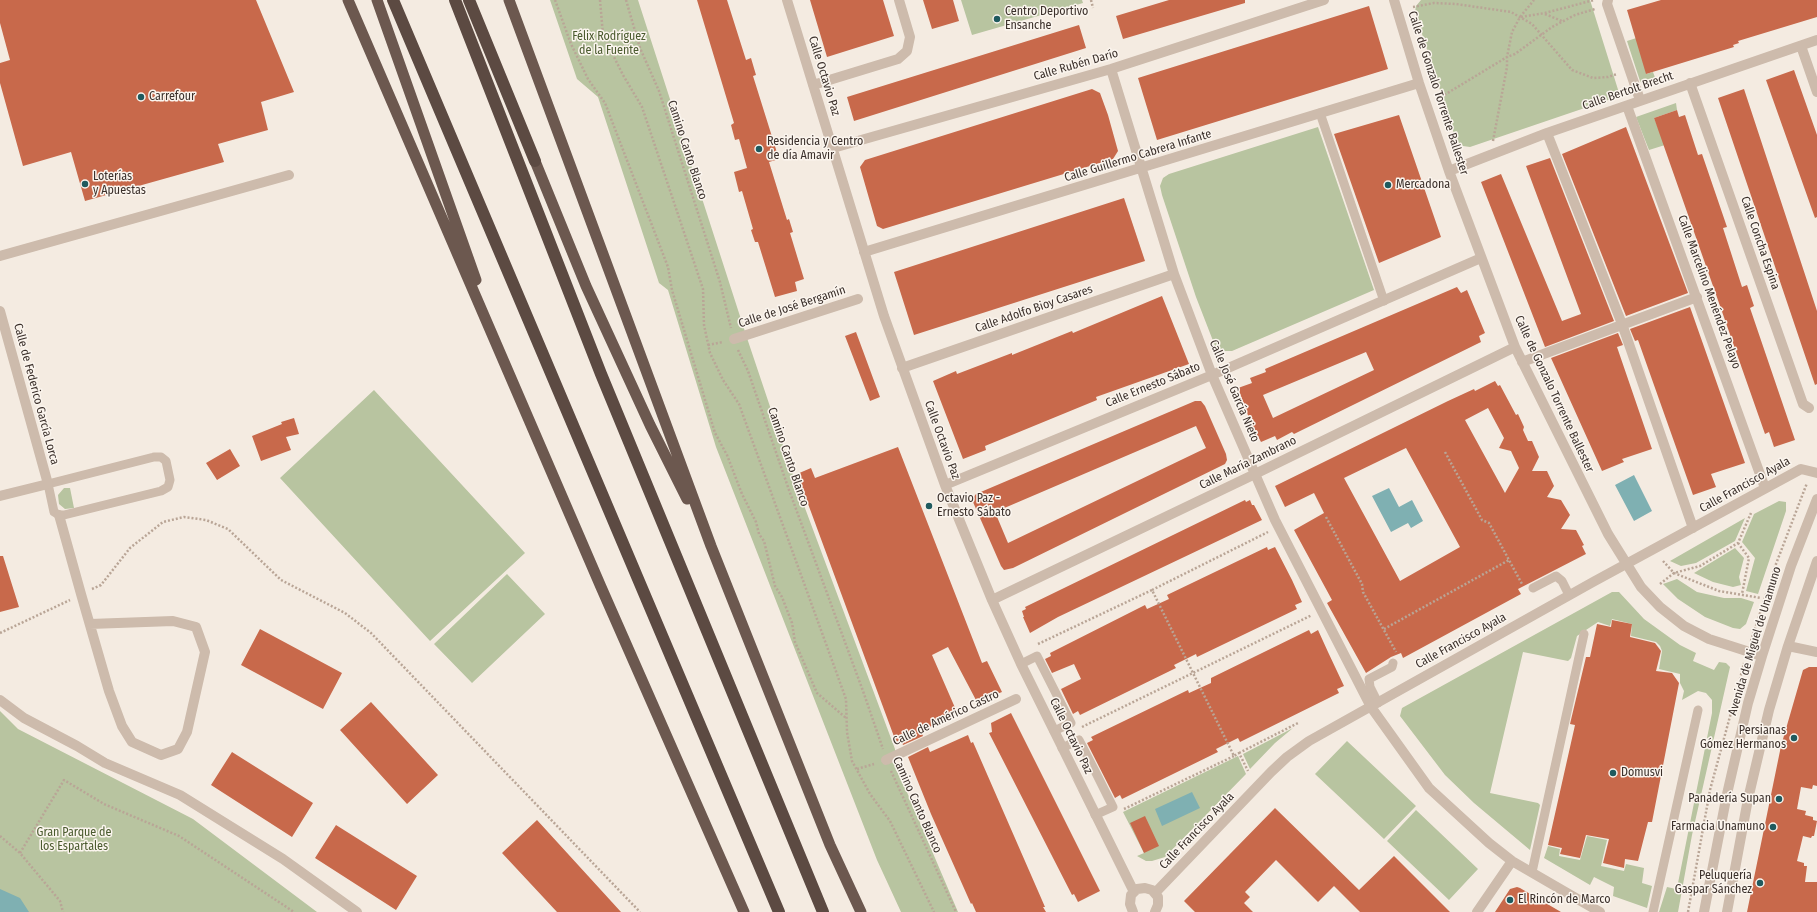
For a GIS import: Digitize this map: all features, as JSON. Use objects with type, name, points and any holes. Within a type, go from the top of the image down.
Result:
[{"type":"highway","points":[[348,0],[743,912]]},
{"type":"highway","points":[[377,0],[511,377]]},
{"type":"highway","points":[[393,0],[779,912]]},
{"type":"highway","points":[[454,0],[600,374],[823,912]]},
{"type":"highway","points":[[469,0],[596,307],[650,425],[711,546]]},
{"type":"highway","points":[[510,0],[711,546],[830,845],[861,912]]},
{"type":"street","name":"Calle Octavio Paz","points":[[787,0],[884,316],[945,485],[992,600],[1021,664],[1134,892]]},
{"type":"street","points":[[813,85],[898,59],[907,51],[910,37],[899,0]]},
{"type":"street","name":"Calle Rubén Darío","points":[[832,148],[1111,69],[1324,0]]},
{"type":"street","name":"Calle de Gonzalo Torrente Ballester","points":[[1394,0],[1419,83],[1449,170],[1515,347],[1608,534],[1641,587],[1660,607],[1684,626],[1709,639],[1762,656]]},
{"type":"street","points":[[1608,0],[1607,4],[1640,100]]},
{"type":"street","name":"Calle Bertolt Brecht","points":[[1449,170],[1640,100],[1817,40]]},
{"type":"street","points":[[1801,46],[1817,92]]},
{"type":"street","name":"Calle José García Nieto","points":[[1111,69],[1174,274],[1212,375],[1278,527],[1374,705],[1429,788],[1489,843],[1512,861],[1600,912]]},
{"type":"street","name":"Calle Guillermo Cabrera Infante","points":[[864,252],[1419,83]]},
{"type":"street","name":"Calle Concha Espina","points":[[1690,83],[1803,404],[1809,408]]},
{"type":"street","name":"Calle Marcelino Menéndez Pelayo","points":[[1627,106],[1697,296],[1765,488]]},
{"type":"street","points":[[1547,133],[1622,324],[1693,528]]},
{"type":"street","points":[[0,256],[289,175]]},
{"type":"street","name":"Calle Ernesto Sábato","points":[[945,485],[1212,375],[1481,258]]},
{"type":"street","name":"Calle Adolfo Bioy Casares","points":[[902,368],[1174,274]]},
{"type":"street","points":[[1522,362],[1697,296]]},
{"type":"street","name":"Calle de José Bergamín","points":[[734,339],[858,299]]},
{"type":"street","name":"Calle de Federico García Lorca","points":[[0,311],[48,484]]},
{"type":"street","name":"Calle María Zambrano","points":[[992,600],[1515,347]]},
{"type":"street","name":"Calle Francisco Ayala","points":[[1155,893],[1287,757],[1309,741],[1569,595],[1801,469],[1817,473]]},
{"type":"street","points":[[0,496],[48,484]]},
{"type":"street","name":"Avenida de Miguel de Unamuno","points":[[1704,912],[1726,794],[1762,656],[1791,566],[1817,499]]},
{"type":"street","points":[[59,515],[80,594],[109,691],[122,726],[132,742],[161,755],[178,749],[187,732],[205,652],[196,627],[173,620],[90,624]]},
{"type":"street","points":[[1727,912],[1748,799],[1769,710],[1788,646],[1817,561]]},
{"type":"street","points":[[1788,646],[1817,652]]},
{"type":"street","name":"Calle de Américo Castro","points":[[886,760],[1016,699]]},
{"type":"street","points":[[0,700],[24,718],[77,746],[105,763],[180,795],[283,859],[357,912]]},
{"type":"street","points":[[1477,912],[1512,861]]},
{"type":"street","points":[[1134,912],[1130,904],[1134,892],[1145,888],[1155,893],[1159,901],[1155,912]]},
{"type":"lane","points":[[1320,114],[1384,301]]},
{"type":"lane","points":[[154,457],[161,457],[166,461],[170,480],[168,486],[161,491],[64,516],[54,512],[48,484],[154,457]]},
{"type":"lane","points":[[1533,588],[1556,576],[1562,581],[1569,595]]},
{"type":"lane","points":[[1532,872],[1584,634]]},
{"type":"lane","points":[[1021,664],[1037,656],[1070,723],[1054,731]]},
{"type":"lane","points":[[1374,705],[1369,679],[1392,667],[1393,663]]},
{"type":"lane","points":[[1653,912],[1698,710]]},
{"type":"lane","points":[[1062,748],[1079,740],[1113,807],[1095,815]]},
{"type":"path","points":[[555,0],[571,44],[588,79],[606,103],[668,267],[672,290],[715,433],[727,455],[742,494],[756,522],[759,534],[764,541],[775,586],[782,596],[792,622],[795,642],[818,693],[847,718]]},
{"type":"path","points":[[600,0],[603,35],[623,75],[642,107],[703,289],[704,325],[710,353],[723,380],[739,404],[846,699],[852,761],[870,794],[890,821],[934,912]]},
{"type":"path","name":"Camino Canto Blanco","points":[[626,0],[640,48],[659,91],[718,274],[734,339],[748,371],[864,691],[886,760],[956,912]]},
{"type":"path","points":[[1091,0],[1093,8]]},
{"type":"path","points":[[1493,141],[1512,32],[1520,17],[1534,0]]},
{"type":"path","points":[[1520,17],[1545,13],[1594,0]]},
{"type":"path","points":[[1412,7],[1434,3],[1456,4],[1511,12],[1532,24],[1572,70],[1593,78],[1608,77],[1617,74]]},
{"type":"path","points":[[1441,97],[1507,56],[1515,54],[1542,34],[1575,15],[1597,8]]},
{"type":"path","points":[[1545,13],[1563,22]]},
{"type":"path","points":[[1445,452],[1482,520],[1489,523],[1520,580]]},
{"type":"path","points":[[1660,584],[1674,573],[1700,566],[1738,543],[1750,512]]},
{"type":"path","points":[[0,633],[101,585],[130,548],[163,522],[184,517],[206,520],[228,529],[281,580],[345,613],[371,633],[640,912]]},
{"type":"path","points":[[1326,517],[1362,584],[1363,592],[1395,650]]},
{"type":"path","points":[[1037,644],[1152,590],[1278,527]]},
{"type":"path","points":[[1738,543],[1749,558],[1742,594]]},
{"type":"path","points":[[1384,629],[1509,560]]},
{"type":"path","points":[[1663,561],[1674,573],[1719,591],[1761,598]]},
{"type":"path","points":[[1152,590],[1234,756]]},
{"type":"path","points":[[1078,729],[1310,616]]},
{"type":"path","points":[[1120,811],[1234,756],[1298,723]]},
{"type":"path","points":[[1239,753],[1248,771]]},
{"type":"path","points":[[857,769],[886,760]]},
{"type":"path","points":[[20,853],[64,780],[104,804],[179,836],[294,912]]},
{"type":"path","points":[[0,836],[20,853],[60,901],[63,912]]},
{"type":"green space","name":"Félix Rodríguez de la Fuente","points":[[550,0],[638,0],[748,341],[796,484],[895,749],[895,764],[958,912],[901,912],[877,860],[716,447],[668,290],[659,283],[598,97],[577,79]]},
{"type":"green space","name":"Centro Deportivo Ensanche","points":[[961,0],[1082,0],[1083,3],[972,35]]},
{"type":"green space","points":[[1421,0],[1590,0],[1620,96],[1470,147],[1463,146],[1455,137],[1415,12],[1416,6]]},
{"type":"green space","points":[[1649,34],[1646,74],[1653,72],[1657,83],[1644,85],[1640,81],[1627,41]]},
{"type":"green space","points":[[1676,103],[1677,110],[1654,118],[1665,145],[1649,150],[1636,117]]},
{"type":"green space","points":[[1318,127],[1374,290],[1232,351],[1220,351],[1215,346],[1196,297],[1162,195],[1160,186],[1163,178],[1169,174]]},
{"type":"green space","points":[[374,390],[525,553],[430,641],[280,478]]},
{"type":"green space","points":[[64,488],[70,488],[74,508],[65,509],[59,504],[58,495]]},
{"type":"green space","points":[[1779,501],[1786,502],[1786,511],[1758,594],[1746,591],[1755,558],[1742,542],[1754,514]]},
{"type":"green space","points":[[1745,518],[1735,541],[1696,563],[1681,566],[1670,561]]},
{"type":"green space","points":[[1735,548],[1744,558],[1739,577],[1741,585],[1733,587],[1713,582],[1694,573]]},
{"type":"green space","points":[[507,574],[545,614],[472,683],[434,644]]},
{"type":"green space","points":[[1677,579],[1697,592],[1724,598],[1741,598],[1754,602],[1746,624],[1740,629],[1733,628],[1705,617],[1678,599],[1663,584]]},
{"type":"green space","points":[[1612,592],[1619,592],[1644,619],[1680,645],[1696,653],[1693,661],[1714,670],[1719,662],[1726,663],[1730,667],[1692,835],[1678,912],[1659,912],[1667,887],[1677,888],[1712,713],[1712,700],[1706,693],[1698,691],[1682,700],[1684,691],[1680,683],[1680,674],[1659,669],[1662,651],[1660,646],[1656,642],[1631,636],[1632,624],[1612,619],[1610,626],[1598,622],[1577,636],[1571,658],[1568,661],[1523,652],[1490,793],[1538,803],[1540,805],[1530,850],[1474,803],[1445,775],[1400,716],[1402,708]]},
{"type":"green space","name":"Gran Parque de los Espartales","points":[[0,711],[18,729],[193,819],[317,912],[0,912]]},
{"type":"green space","points":[[1293,728],[1275,743],[1250,769],[1243,754]]},
{"type":"green space","points":[[1347,741],[1416,806],[1384,839],[1315,774]]},
{"type":"green space","points":[[1238,756],[1246,774],[1165,857],[1152,861],[1146,861],[1137,856],[1144,853],[1123,812]]},
{"type":"green space","points":[[1416,810],[1478,869],[1449,900],[1387,841]]},
{"type":"green space","points":[[1587,836],[1607,840],[1601,866],[1624,871],[1626,864],[1644,868],[1642,883],[1652,886],[1647,908],[1613,896],[1614,887],[1594,877],[1590,885],[1544,858],[1548,846],[1560,849],[1559,856],[1580,860]]},
{"type":"water","points":[[1634,475],[1652,511],[1634,521],[1615,485]]},
{"type":"water","points":[[1389,488],[1399,507],[1412,500],[1423,521],[1411,528],[1408,523],[1391,532],[1372,496]]},
{"type":"water","points":[[1192,792],[1200,808],[1162,826],[1155,809]]},
{"type":"water","points":[[0,889],[20,898],[29,912],[0,912]]},
{"type":"building","name":"Carrefour","points":[[0,0],[256,0],[294,92],[261,102],[268,130],[218,144],[224,162],[85,201],[71,152],[23,166],[0,83],[0,63],[10,60],[0,23]]},
{"type":"building","name":"Residencia y Centro de día Amavir","points":[[697,0],[727,0],[746,60],[751,58],[756,75],[753,76],[779,159],[769,162],[787,220],[789,219],[793,232],[790,233],[804,279],[795,282],[797,291],[775,297],[758,242],[755,242],[751,230],[753,229],[742,191],[739,192],[734,172],[747,168],[739,139],[735,140],[731,125],[734,123]]},
{"type":"building","points":[[810,0],[883,0],[894,36],[827,57]]},
{"type":"building","points":[[923,0],[953,0],[959,21],[932,29]]},
{"type":"building","points":[[1169,0],[1245,0],[1245,3],[1123,39],[1116,16]]},
{"type":"building","points":[[1661,0],[1817,0],[1817,17],[1738,41],[1739,43],[1733,45],[1734,47],[1646,74],[1627,10]]},
{"type":"building","points":[[1369,6],[1388,69],[1157,140],[1138,78]]},
{"type":"building","points":[[1079,25],[1086,48],[854,121],[847,97]]},
{"type":"building","points":[[1794,70],[1817,135],[1817,217],[1815,218],[1766,80]]},
{"type":"building","points":[[1092,89],[1100,93],[1108,115],[1118,151],[1113,159],[883,229],[877,226],[860,167],[865,160]]},
{"type":"building","points":[[1744,89],[1817,311],[1817,384],[1815,385],[1718,98]]},
{"type":"building","points":[[1677,110],[1679,117],[1685,115],[1698,155],[1702,154],[1727,227],[1723,228],[1742,287],[1747,285],[1754,306],[1750,308],[1795,440],[1774,447],[1769,432],[1765,434],[1654,118]]},
{"type":"building","name":"Mercadona","points":[[1399,115],[1441,237],[1379,263],[1334,134]]},
{"type":"building","points":[[1626,127],[1688,293],[1626,316],[1562,154]]},
{"type":"building","points":[[1550,158],[1614,321],[1545,347],[1481,182],[1501,174],[1562,321],[1581,314],[1526,166]]},
{"type":"building","points":[[1124,198],[1145,261],[914,335],[894,272]]},
{"type":"building","points":[[1457,287],[1461,293],[1467,290],[1485,333],[1479,336],[1481,342],[1294,434],[1292,432],[1277,440],[1275,436],[1261,442],[1258,436],[1256,437],[1238,388],[1252,383],[1250,378],[1266,372],[1265,369]],"holes":[[[1366,352],[1374,370],[1273,418],[1263,395]]]},
{"type":"building","points":[[1162,296],[1189,364],[1096,397],[1097,400],[985,446],[986,450],[963,459],[933,381],[956,371],[957,374],[1012,353],[1012,355],[1072,331],[1073,333]]},
{"type":"building","points":[[1690,307],[1745,463],[1711,474],[1716,487],[1693,495],[1638,340],[1635,341],[1630,329]]},
{"type":"building","points":[[856,332],[880,397],[870,401],[845,336]]},
{"type":"building","points":[[1618,333],[1623,345],[1617,347],[1652,449],[1622,459],[1624,462],[1602,471],[1551,358]]},
{"type":"building","points":[[1495,381],[1498,386],[1500,385],[1516,415],[1518,414],[1528,441],[1532,441],[1539,457],[1532,471],[1547,471],[1554,486],[1547,497],[1561,500],[1570,515],[1561,529],[1576,530],[1584,545],[1582,546],[1586,554],[1518,589],[1521,594],[1403,658],[1401,653],[1391,657],[1366,673],[1327,603],[1332,600],[1294,530],[1324,513],[1314,493],[1285,507],[1275,486],[1448,401],[1474,389],[1475,391]],"holes":[[[1488,408],[1504,438],[1499,448],[1511,451],[1519,468],[1505,493],[1465,420]],[[1406,448],[1460,547],[1400,581],[1344,478]]]},
{"type":"building","points":[[1195,401],[1201,401],[1205,406],[1226,454],[1227,460],[1225,464],[1013,568],[1004,570],[973,502],[973,498],[976,494]],"holes":[[[1196,426],[1206,448],[1008,543],[995,512]]]},
{"type":"building","points":[[294,418],[299,434],[286,437],[291,450],[261,461],[252,436],[282,424],[281,422]]},
{"type":"building","points":[[898,447],[982,663],[987,661],[1002,692],[977,702],[948,647],[932,655],[956,710],[946,714],[948,718],[921,731],[923,736],[903,745],[901,740],[896,742],[797,474],[811,468],[815,478]]},
{"type":"building","points":[[230,449],[240,466],[217,480],[206,463]]},
{"type":"building","points":[[1245,500],[1246,502],[1250,500],[1262,520],[1058,617],[1030,633],[1023,617],[1022,611],[1026,609],[1025,607]]},
{"type":"building","points":[[1267,547],[1268,550],[1275,547],[1292,580],[1302,602],[1295,605],[1297,609],[1197,657],[1196,654],[1174,665],[1176,668],[1080,715],[1078,711],[1073,714],[1061,689],[1081,679],[1074,664],[1052,673],[1045,659],[1051,656],[1050,653],[1145,605],[1147,609],[1169,599],[1167,595]]},
{"type":"building","points":[[0,556],[3,556],[19,607],[0,612]]},
{"type":"building","name":"Domusvi","points":[[1612,620],[1632,624],[1630,637],[1655,643],[1661,651],[1656,671],[1672,673],[1679,683],[1652,822],[1648,822],[1638,861],[1625,859],[1624,868],[1603,863],[1609,839],[1586,835],[1580,858],[1560,854],[1562,848],[1548,845],[1575,725],[1570,724],[1586,657],[1590,657],[1597,624],[1611,627]]},
{"type":"building","points":[[260,629],[342,673],[323,709],[241,665]]},
{"type":"building","points":[[1309,630],[1311,634],[1318,630],[1344,686],[1337,689],[1339,693],[1240,742],[1238,738],[1216,749],[1218,752],[1122,799],[1120,795],[1115,798],[1087,743],[1093,740],[1091,737],[1188,690],[1189,693],[1211,683],[1211,678]]},
{"type":"building","points":[[1809,667],[1817,667],[1817,786],[1813,785],[1812,789],[1801,787],[1797,809],[1806,811],[1805,815],[1813,817],[1813,820],[1817,821],[1814,836],[1811,838],[1803,836],[1797,861],[1804,863],[1804,866],[1807,866],[1805,882],[1817,882],[1817,912],[1747,912],[1781,746],[1803,670]]},
{"type":"building","points":[[371,702],[438,775],[407,804],[340,730]]},
{"type":"building","points":[[1011,713],[1100,891],[1078,902],[1074,894],[1072,895],[989,733],[992,732],[991,723]]},
{"type":"building","points":[[968,735],[971,743],[973,742],[1046,912],[976,912],[972,903],[971,904],[931,814],[908,757],[928,747],[930,752]]},
{"type":"building","points":[[232,752],[313,803],[292,837],[211,785]]},
{"type":"building","points":[[1275,808],[1359,890],[1394,856],[1450,912],[1360,912],[1334,886],[1318,902],[1276,860],[1245,892],[1250,897],[1244,903],[1253,912],[1195,912],[1184,901]]},
{"type":"building","points":[[1145,816],[1159,846],[1144,853],[1130,823]]},
{"type":"building","points":[[537,820],[621,912],[557,912],[502,853]]},
{"type":"building","points":[[336,825],[417,876],[396,910],[315,858]]},
{"type":"building","points":[[1517,887],[1561,912],[1495,912],[1510,889]]},
{"type":"place","name":"Centro Deportivo Ensanche","points":[[997,19]]},
{"type":"place","name":"Carrefour","points":[[141,97]]},
{"type":"place","name":"Residencia y Centro de día Amavir","points":[[759,149]]},
{"type":"place","name":"Loterías y Apuestas","points":[[85,184]]},
{"type":"place","name":"Mercadona","points":[[1388,185]]},
{"type":"place","name":"Octavio Paz - Ernesto Sábato","points":[[929,506]]},
{"type":"place","name":"Persianas Gómez Hermanos","points":[[1794,738]]},
{"type":"place","name":"Domusvi","points":[[1613,773]]},
{"type":"place","name":"Panadería Supan","points":[[1779,799]]},
{"type":"place","name":"Farmacia Unamuno","points":[[1773,827]]},
{"type":"place","name":"Peluquería Gaspar Sánchez","points":[[1760,883]]},
{"type":"place","name":"El Rincón de Marco","points":[[1510,900]]}]
